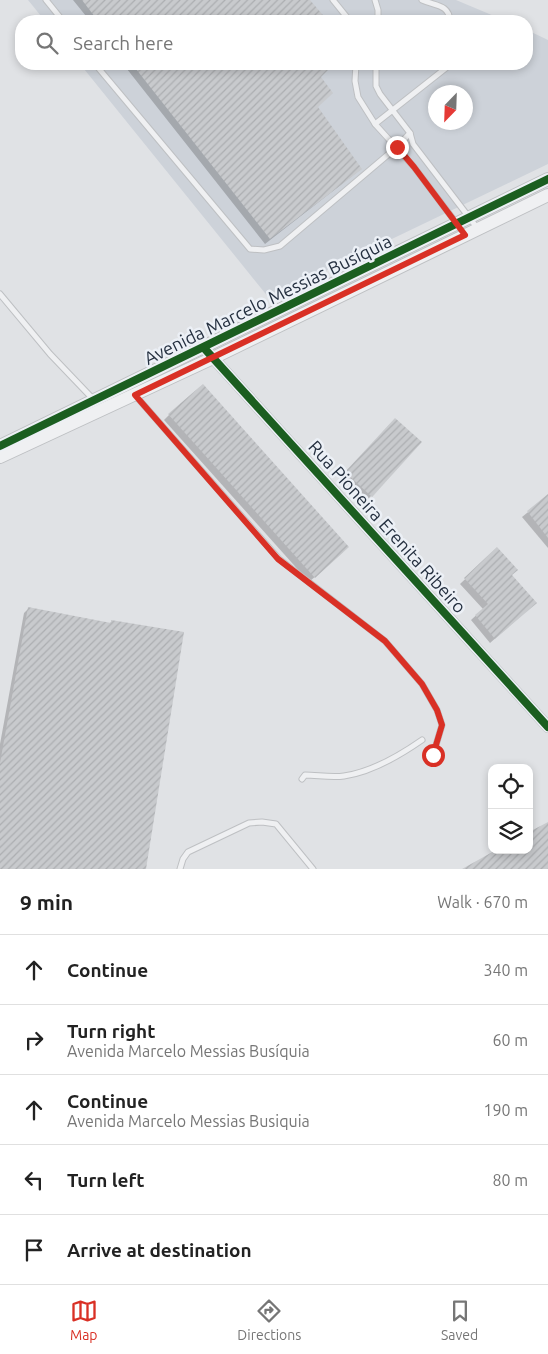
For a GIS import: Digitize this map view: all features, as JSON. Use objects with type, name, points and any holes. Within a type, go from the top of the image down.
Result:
[{"type":"street","name":"Avenida Marcelo Messias Busíquia","points":[[3,450],[208,353],[548,179]]},
{"type":"street","points":[[208,353],[548,195]]},
{"type":"street","name":"Avenida Marcelo Messias Busíquia","points":[[99,405],[135,395],[208,353]]},
{"type":"street","name":"Rua Pioneira Erenita Ribeiro","points":[[208,353],[548,727]]},
{"type":"lane","points":[[46,0],[58,15]]},
{"type":"lane","points":[[333,0],[345,15]]},
{"type":"lane","points":[[375,0],[378,15]]},
{"type":"lane","points":[[422,0],[446,10],[449,15]]},
{"type":"lane","points":[[100,70],[250,248],[264,250],[280,246],[397,147],[410,133]]},
{"type":"lane","points":[[356,70],[355,82],[358,97],[375,124],[414,167],[465,235]]},
{"type":"lane","points":[[376,70],[376,86],[380,94],[410,133],[414,144],[478,229]]},
{"type":"lane","points":[[375,124],[443,70]]},
{"type":"lane","points":[[414,167],[425,159]]},
{"type":"lane","points":[[0,294],[50,354],[99,405]]},
{"type":"lane","points":[[135,395],[278,559],[385,641],[422,684],[437,710],[442,725],[433,755]]},
{"type":"lane","points":[[302,779],[304,775],[344,776],[369,769],[404,752],[422,740]]},
{"type":"lane","points":[[180,869],[182,859],[188,852],[249,823],[262,822],[276,824],[313,869]]},
{"type":"shaded area","points":[[28,0],[456,0],[492,15],[40,15]]},
{"type":"shaded area","points":[[533,33],[548,40],[548,164],[269,298],[85,70],[533,70]]},
{"type":"building","points":[[82,0],[310,0],[323,15],[93,15]]},
{"type":"building","points":[[137,70],[328,70],[321,77],[333,93],[318,107],[362,169],[270,239]]},
{"type":"building","points":[[203,384],[349,547],[315,578],[168,414]]},
{"type":"building","points":[[395,418],[422,442],[372,497],[345,472]]},
{"type":"building","points":[[548,494],[548,538],[527,511]]},
{"type":"building","points":[[497,547],[518,570],[512,575],[537,603],[495,639],[475,615],[488,604],[464,578]]},
{"type":"building","points":[[28,607],[111,623],[111,620],[184,632],[146,869],[0,869],[0,763]]},
{"type":"building","points":[[548,822],[548,869],[462,869],[489,854],[533,854],[533,830]]},
{"type":"cycle path","points":[[0,446],[548,179]]},
{"type":"cycle path","points":[[204,348],[548,727]]},
{"type":"route","points":[[397,147],[465,235],[135,395],[278,559],[385,641],[422,684],[437,710],[442,725],[433,755]]}]
